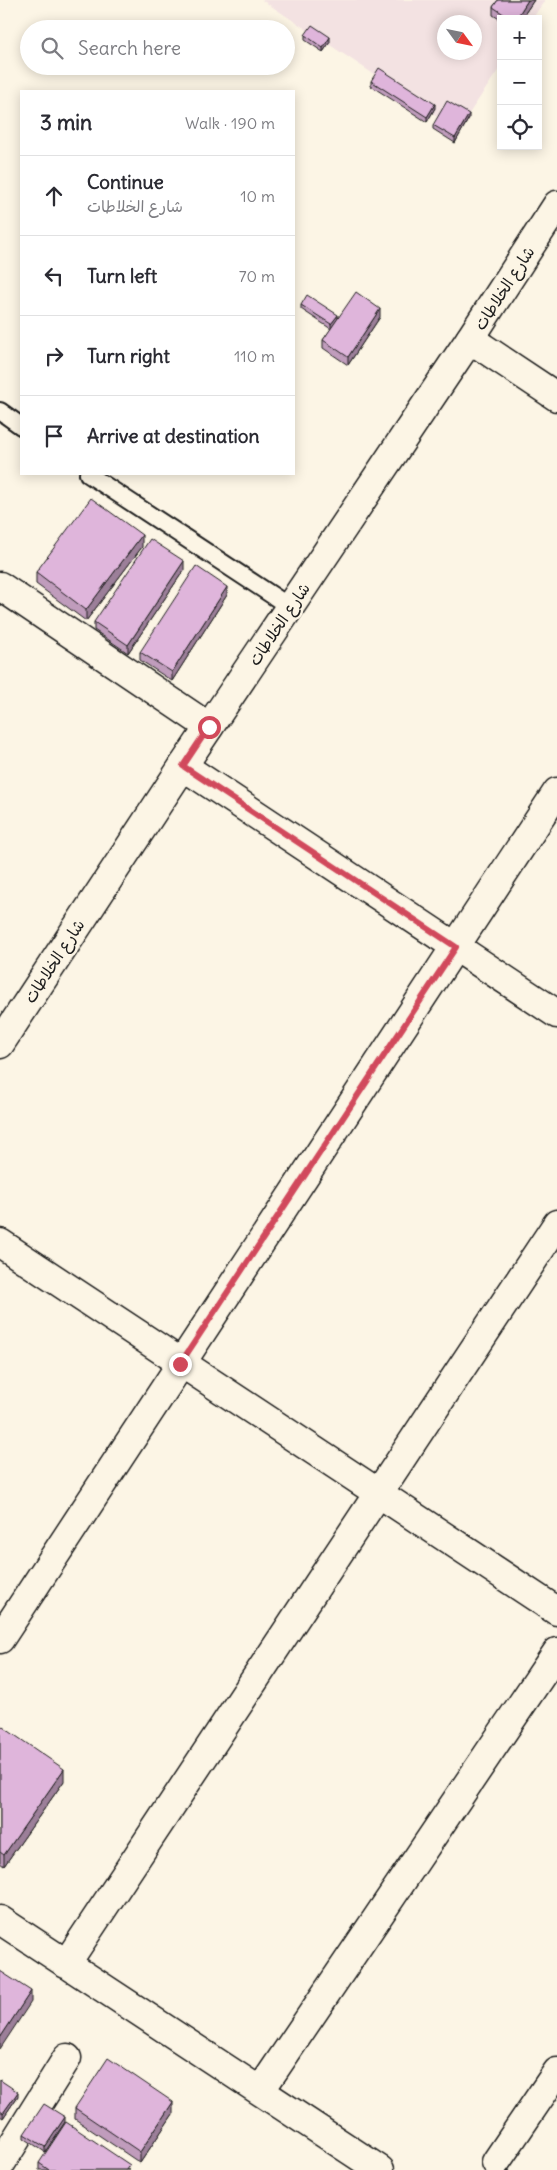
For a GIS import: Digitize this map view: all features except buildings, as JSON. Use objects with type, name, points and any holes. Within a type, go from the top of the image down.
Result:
[{"type":"street","name":"شارع الخلاطات","points":[[0,1044],[209,727],[470,339],[557,205]]},
{"type":"street","points":[[470,339],[557,397]]},
{"type":"street","points":[[0,586],[209,727]]},
{"type":"street","points":[[183,766],[557,1014]]},
{"type":"street","points":[[0,1638],[557,792]]},
{"type":"street","points":[[66,1964],[557,1224]]},
{"type":"street","points":[[0,1243],[180,1364],[557,1611]]},
{"type":"street","points":[[260,2091],[557,1652]]},
{"type":"street","points":[[0,1920],[380,2170]]},
{"type":"street","points":[[0,2165],[67,2058]]},
{"type":"street","points":[[496,2162],[557,2072]]},
{"type":"lane","points":[[0,411],[20,425]]},
{"type":"lane","points":[[90,475],[290,608]]},
{"type":"shaded area","points":[[262,0],[545,0],[535,15],[497,15],[497,72],[458,130],[295,22],[295,20]]},
{"type":"route","points":[[180,1364],[456,947],[183,766],[209,727]]}]
